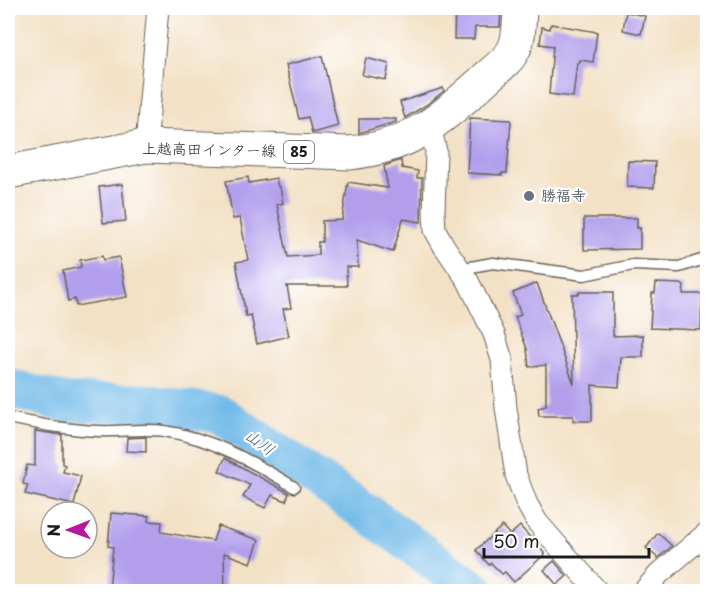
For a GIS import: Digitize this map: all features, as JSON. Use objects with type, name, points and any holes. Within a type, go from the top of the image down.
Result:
[{"type":"main road","name":"上越高田インター線","points":[[8,172],[146,146],[350,153],[376,150],[430,127],[503,63],[514,50],[519,32],[520,8]]},
{"type":"street","points":[[146,146],[158,8]]},
{"type":"street","points":[[430,127],[436,151],[435,230],[480,302],[494,334],[502,360],[506,408],[516,475],[526,502],[537,522],[598,591]]},
{"type":"street","points":[[643,591],[659,574],[708,532]]},
{"type":"lane","points":[[459,269],[493,263],[584,275],[633,265],[679,267],[708,258]]},
{"type":"lane","points":[[8,418],[63,428],[98,431],[162,431],[200,439],[251,460],[294,487]]},
{"type":"building","points":[[455,8],[501,8],[500,27],[475,27],[474,39],[454,39]]},
{"type":"building","points":[[626,12],[645,16],[641,34],[623,30]]},
{"type":"building","points":[[551,24],[597,32],[593,62],[580,60],[577,63],[573,97],[549,94],[553,46],[540,44],[542,27],[550,29]]},
{"type":"building","points":[[322,56],[338,126],[312,133],[308,117],[299,119],[286,65]]},
{"type":"building","points":[[366,58],[389,64],[386,80],[362,75]]},
{"type":"building","points":[[443,88],[444,91],[405,118],[400,102]]},
{"type":"building","points":[[470,118],[511,120],[507,173],[502,173],[502,175],[467,173]]},
{"type":"building","points":[[359,119],[396,119],[396,122],[359,133]]},
{"type":"building","points":[[401,160],[402,168],[418,171],[417,178],[422,178],[421,222],[403,219],[393,252],[357,240],[358,267],[346,267],[347,286],[287,286],[291,308],[283,309],[289,336],[257,344],[251,315],[246,316],[236,262],[248,260],[240,218],[233,219],[226,181],[248,177],[249,183],[276,178],[283,203],[277,205],[288,257],[318,255],[318,242],[322,242],[322,221],[342,220],[348,182],[388,188],[384,166]]},
{"type":"building","points":[[628,161],[655,162],[654,188],[627,187]]},
{"type":"building","points":[[122,184],[126,221],[103,223],[99,187]]},
{"type":"building","points":[[584,218],[637,218],[637,228],[640,228],[640,249],[584,250]]},
{"type":"building","points":[[102,256],[103,260],[119,257],[127,297],[76,306],[75,299],[68,301],[63,271],[81,267],[80,260]]},
{"type":"building","points":[[537,283],[574,384],[572,294],[613,292],[613,336],[643,335],[643,357],[621,357],[619,387],[592,385],[592,421],[573,421],[573,416],[539,416],[538,408],[546,406],[546,365],[529,367],[527,349],[515,317],[521,315],[513,293]]},
{"type":"building","points":[[656,283],[681,284],[684,286],[683,294],[702,294],[701,330],[650,328],[652,293],[655,293]]},
{"type":"building","points":[[35,431],[62,435],[62,464],[65,465],[63,472],[81,476],[75,500],[52,500],[25,494],[28,485],[23,484],[27,465],[35,466]]},
{"type":"building","points":[[146,437],[146,452],[126,451],[127,438]]},
{"type":"building","points":[[225,458],[289,493],[286,501],[272,495],[265,508],[243,497],[250,485],[219,471]]},
{"type":"building","points":[[111,513],[149,516],[148,521],[162,522],[161,532],[213,541],[218,526],[259,540],[251,563],[224,553],[225,591],[109,591],[113,547],[108,546]]},
{"type":"building","points":[[502,526],[510,535],[520,526],[545,554],[514,582],[505,572],[502,574],[491,563],[489,565],[476,550]]},
{"type":"building","points":[[658,533],[672,546],[658,558],[646,548]]},
{"type":"building","points":[[554,561],[567,576],[557,585],[544,570]]},
{"type":"waterway","name":"山川","points":[[8,388],[66,403],[144,403],[220,414],[373,517],[477,592]]},
{"type":"place","name":"勝福寺","points":[[529,196]]}]
